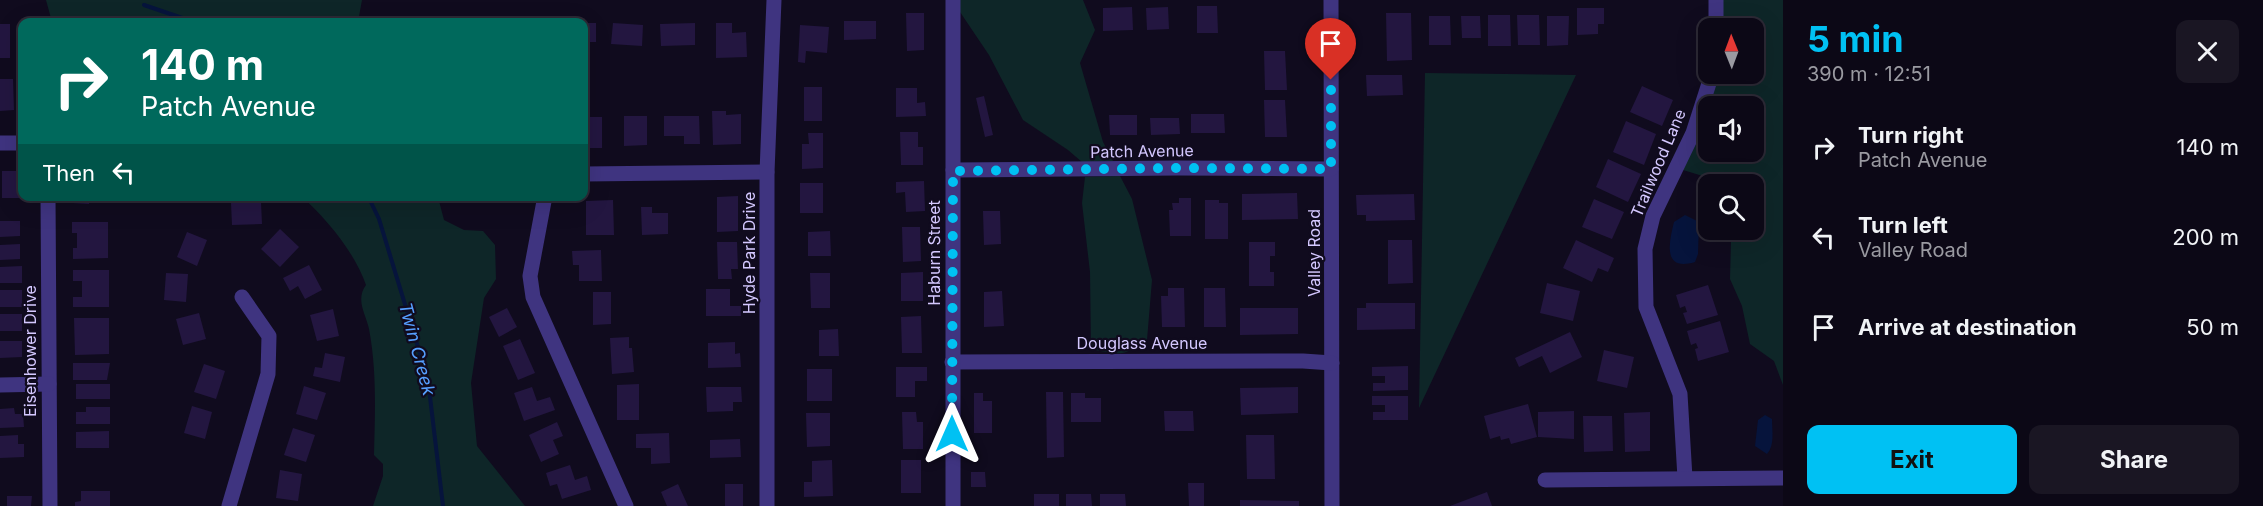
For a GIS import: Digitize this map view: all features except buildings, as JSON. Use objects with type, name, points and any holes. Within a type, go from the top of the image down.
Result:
[{"type":"street","name":"Hyde Park Drive","points":[[767,506],[767,172],[774,0]]},
{"type":"street","name":"Haburn Street","points":[[953,0],[953,506]]},
{"type":"street","name":"Valley Road","points":[[1331,0],[1332,506]]},
{"type":"street","points":[[1716,0],[1716,18]]},
{"type":"street","name":"Trailwood Lane","points":[[1685,478],[1680,394],[1646,307],[1645,249],[1653,216],[1693,133],[1709,84]]},
{"type":"street","points":[[0,143],[18,143]]},
{"type":"street","name":"Patch Avenue","points":[[953,171],[1178,168],[1331,169]]},
{"type":"street","points":[[588,174],[767,172]]},
{"type":"street","name":"Eisenhower Drive","points":[[48,201],[50,506]]},
{"type":"street","points":[[544,201],[530,276],[533,297],[626,506]]},
{"type":"street","points":[[229,506],[268,374],[269,336],[242,297]]},
{"type":"street","name":"Douglass Avenue","points":[[952,362],[1303,361],[1332,363]]},
{"type":"street","points":[[0,385],[48,384]]},
{"type":"street","points":[[1545,480],[1783,478]]},
{"type":"green space","points":[[46,0],[362,0],[359,18],[51,18]]},
{"type":"green space","points":[[960,0],[1083,0],[1095,30],[1080,63],[1103,142],[1113,161],[1082,162],[1023,120],[989,55],[960,12]]},
{"type":"green space","points":[[1722,0],[1783,0],[1783,385],[1774,361],[1750,344],[1742,306],[1730,279],[1731,240],[1764,240],[1764,174],[1698,175],[1683,170],[1698,130],[1698,162],[1764,162],[1764,96],[1711,96],[1715,84],[1764,84],[1764,18],[1722,18]]},
{"type":"green space","points":[[1425,73],[1576,75],[1419,408]]},
{"type":"green space","points":[[1120,176],[1132,199],[1152,280],[1147,340],[1127,352],[1115,353],[1091,349],[1090,272],[1082,203],[1085,177]]},
{"type":"green space","points":[[306,201],[439,201],[444,220],[464,230],[483,231],[495,245],[496,279],[484,298],[471,383],[477,446],[525,506],[373,506],[383,476],[383,464],[374,455],[373,361],[369,329],[361,302],[366,285],[348,249]]},
{"type":"water","points":[[1685,215],[1698,222],[1698,254],[1695,262],[1684,264],[1677,263],[1673,259],[1670,246],[1674,222]]},
{"type":"water","points":[[1765,415],[1772,419],[1773,433],[1767,454],[1755,446],[1758,420]]},
{"type":"waterway","name":"Twin Creek","points":[[144,5],[182,18]]},
{"type":"waterway","name":"Twin Creek","points":[[370,201],[379,219],[428,380],[443,506]]},
{"type":"route","points":[[952,434],[953,171],[1293,167],[1331,169],[1331,80]]}]
